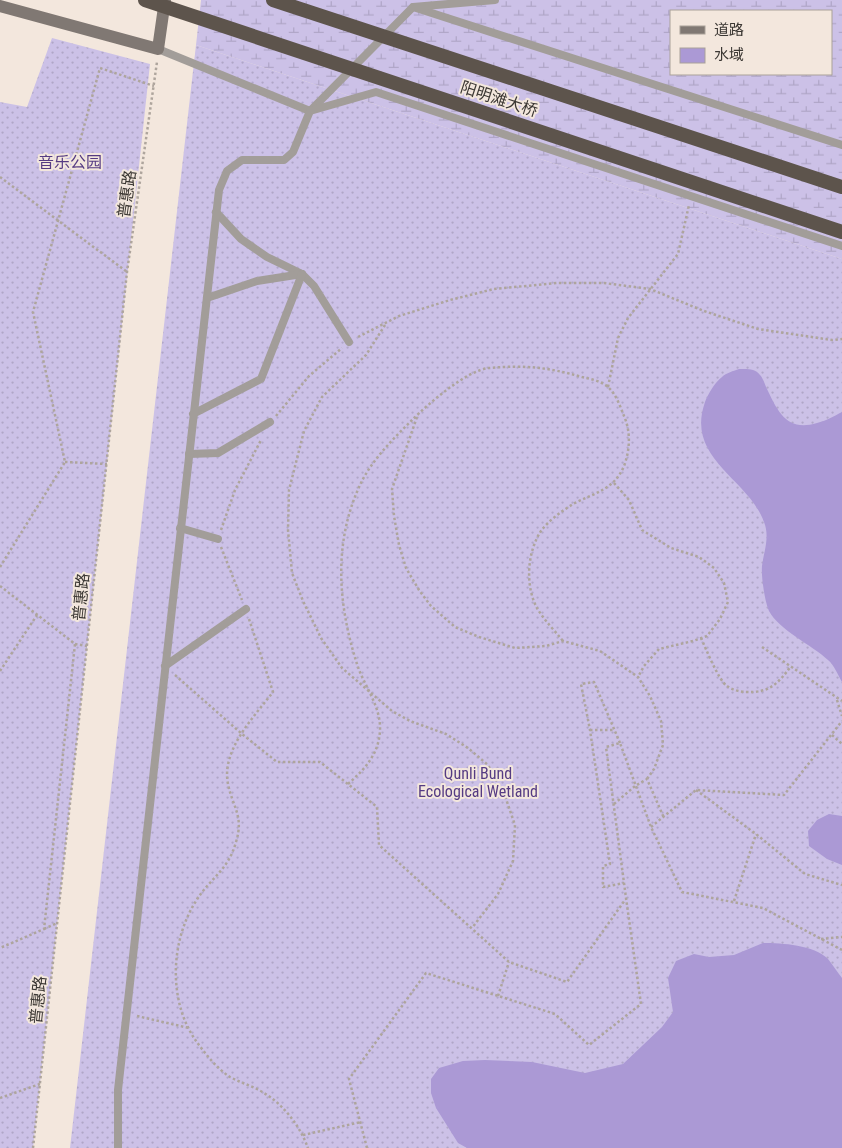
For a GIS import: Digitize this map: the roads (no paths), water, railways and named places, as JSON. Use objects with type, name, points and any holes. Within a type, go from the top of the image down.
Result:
[{"type":"highway","name":"阳明滩大桥","points":[[145,0],[842,232]]},
{"type":"highway","name":"阳明滩大桥","points":[[273,0],[842,187]]},
{"type":"main road","points":[[0,6],[158,49],[165,0]]},
{"type":"lane","points":[[118,1148],[118,1090],[218,190],[227,171],[242,160],[284,160],[293,152],[310,111],[413,7],[495,0]]},
{"type":"lane","points":[[413,7],[842,145]]},
{"type":"lane","points":[[158,49],[310,111],[376,92],[842,246]]},
{"type":"lane","points":[[216,212],[241,238],[267,257],[302,274],[314,286],[350,342]]},
{"type":"lane","points":[[206,298],[257,281],[302,274]]},
{"type":"lane","points":[[193,414],[261,379],[302,274]]},
{"type":"lane","points":[[189,454],[218,453],[270,422]]},
{"type":"lane","points":[[180,528],[218,539]]},
{"type":"lane","points":[[165,666],[246,609]]},
{"type":"water","points":[[739,369],[756,371],[762,378],[780,412],[785,418],[798,425],[817,423],[842,412],[842,682],[830,662],[780,625],[769,611],[762,576],[767,539],[764,522],[756,507],[721,467],[704,439],[701,422],[708,395],[719,379]]},
{"type":"water","points":[[829,814],[842,816],[842,865],[827,859],[809,846],[808,831],[817,820]]},
{"type":"water","points":[[763,943],[788,944],[822,954],[842,978],[842,1148],[467,1148],[458,1143],[436,1108],[431,1093],[431,1079],[439,1068],[463,1061],[532,1062],[585,1073],[623,1064],[662,1027],[673,1012],[668,978],[676,961],[694,954],[709,957],[734,955]]},
{"type":"park label","name":"音乐公园","points":[[70,162]]},
{"type":"park label","name":"Qunli Bund Ecological Wetland","points":[[478,782]]}]
